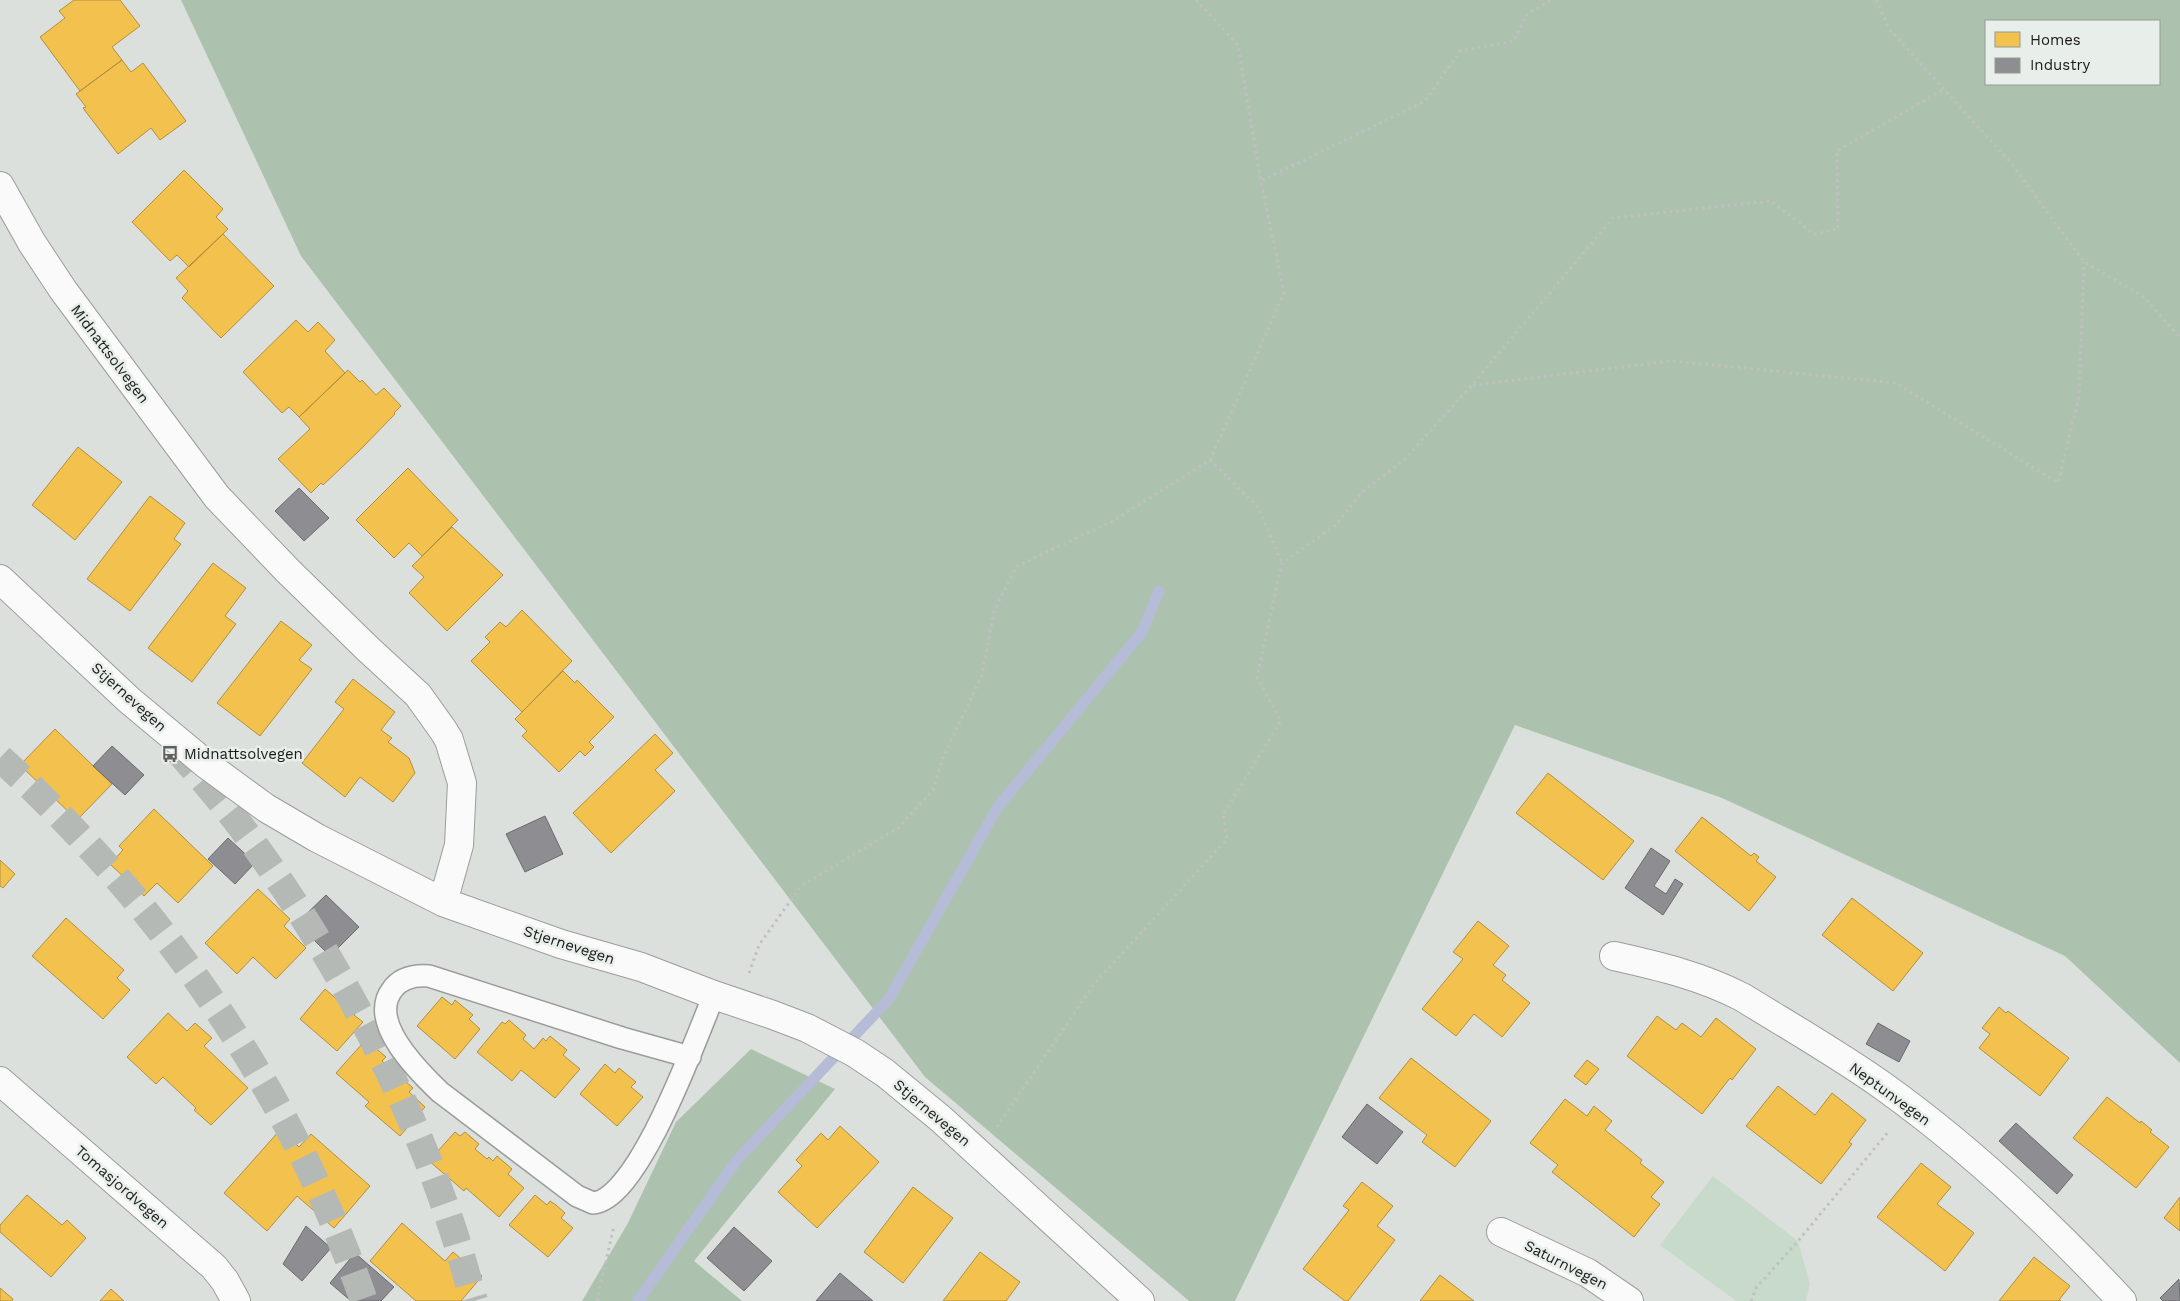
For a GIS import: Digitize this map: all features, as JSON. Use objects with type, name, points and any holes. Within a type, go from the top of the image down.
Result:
[{"type":"street","name":"Midnattsolvegen","points":[[0,186],[32,243],[63,290],[217,497],[288,571],[418,695],[443,730],[449,740],[462,783],[459,845],[443,902]]},
{"type":"street","name":"Stjernevegen","points":[[0,579],[129,700],[242,792],[317,838],[443,902],[561,944],[641,967],[807,1028],[855,1053],[885,1073],[942,1119],[1140,1301]]},
{"type":"street","name":"Neptunvegen","points":[[1614,956],[1697,977],[1735,993],[1854,1067],[1910,1106],[1986,1169],[2082,1259],[2122,1301]]},
{"type":"street","name":"Tomasjordvegen","points":[[0,1081],[214,1267],[225,1281],[236,1301]]},
{"type":"street","name":"Saturnvegen","points":[[1501,1232],[1588,1273],[1629,1301]]},
{"type":"lane","points":[[690,1057],[622,1038],[429,976],[419,975],[405,978],[395,986],[385,1003],[385,1013],[391,1032],[422,1074],[440,1092],[569,1190],[588,1202],[598,1203],[607,1199],[624,1182],[643,1153],[664,1114],[690,1057],[726,999]]},
{"type":"path","points":[[726,999],[759,945],[801,886],[898,828],[933,790],[942,760],[982,675],[994,610],[1017,566],[1113,521],[1210,460],[1284,293],[1261,180],[1238,45],[1196,0]]},
{"type":"path","points":[[1261,180],[1425,101],[1460,51],[1514,41],[1526,15],[1551,0]]},
{"type":"path","points":[[1876,0],[1890,30],[2011,163],[2084,262],[2143,296],[2180,338]]},
{"type":"path","points":[[1282,563],[1336,525],[1362,492],[1403,461],[1472,385],[1613,218],[1771,201],[1814,234],[1838,229],[1837,151],[1944,89]]},
{"type":"path","points":[[1472,385],[1672,361],[1896,383],[2058,482],[2079,396],[2084,262]]},
{"type":"path","points":[[980,1153],[1094,984],[1227,839],[1223,814],[1281,721],[1257,677],[1282,563],[1258,507],[1210,460]]},
{"type":"path","points":[[1751,1301],[1756,1288],[1798,1241],[1910,1106]]},
{"type":"path","points":[[597,1301],[624,1182]]},
{"type":"green space","points":[[181,0],[2180,0],[2180,1063],[2065,956],[1722,798],[1515,725],[1235,1301],[1189,1301],[925,1077],[301,256]]},
{"type":"green space","points":[[751,1049],[835,1089],[694,1261],[742,1301],[582,1301],[628,1223],[676,1122]]},
{"type":"green space","points":[[1713,1176],[1798,1241],[1810,1284],[1806,1301],[1736,1301],[1660,1245]]},
{"type":"building: Homes","points":[[74,0],[120,0],[140,26],[112,47],[122,60],[80,91],[40,37],[65,18],[59,11]]},
{"type":"building: Homes","points":[[122,60],[131,72],[143,63],[186,121],[160,140],[151,128],[118,154],[83,108],[86,107],[76,94]]},
{"type":"building: Homes","points":[[184,170],[223,209],[216,217],[228,229],[189,267],[177,255],[170,261],[132,222]]},
{"type":"building: Homes","points":[[223,234],[274,286],[221,338],[182,298],[188,291],[176,278]]},
{"type":"building: Homes","points":[[296,320],[308,332],[318,322],[335,340],[325,351],[345,373],[299,417],[289,407],[282,413],[243,372]]},
{"type":"building: Homes","points":[[348,370],[360,382],[362,380],[376,395],[384,388],[401,406],[359,451],[323,485],[321,483],[311,493],[278,459],[310,429],[299,417]]},
{"type":"building: Homes","points":[[78,447],[122,482],[75,540],[32,505]]},
{"type":"building: Homes","points":[[408,468],[458,520],[422,556],[409,543],[394,558],[356,520]]},
{"type":"building: Homes","points":[[150,496],[185,523],[174,539],[181,544],[130,611],[87,579]]},
{"type":"building: Homes","points":[[452,527],[503,575],[447,631],[409,593],[424,577],[412,566]]},
{"type":"building: Homes","points":[[213,563],[246,588],[225,616],[236,624],[192,682],[148,648]]},
{"type":"building: Homes","points":[[522,610],[572,661],[522,712],[471,661],[490,642],[485,637],[500,622],[506,627]]},
{"type":"building: Homes","points":[[281,621],[312,645],[299,660],[312,669],[260,736],[217,703]]},
{"type":"building: Homes","points":[[563,671],[575,683],[577,680],[614,717],[589,742],[594,747],[585,756],[580,751],[559,772],[522,736],[527,731],[515,719]]},
{"type":"building: Homes","points":[[353,679],[395,712],[381,730],[392,738],[388,742],[409,758],[415,773],[393,802],[360,777],[345,797],[302,763],[344,709],[335,702]]},
{"type":"building: Homes","points":[[55,729],[112,784],[77,820],[20,765]]},
{"type":"building: Homes","points":[[655,734],[673,753],[655,770],[675,791],[611,853],[573,813]]},
{"type":"building: Homes","points":[[1548,773],[1634,841],[1603,880],[1516,813]]},
{"type":"building: Homes","points":[[154,809],[213,866],[178,903],[157,883],[144,896],[110,864],[123,850],[119,846]]},
{"type":"building: Homes","points":[[1702,817],[1751,856],[1754,853],[1759,857],[1756,861],[1776,877],[1749,911],[1675,851]]},
{"type":"building: Homes","points":[[0,860],[15,874],[3,888],[0,886]]},
{"type":"building: Homes","points":[[258,889],[290,919],[284,926],[306,948],[276,979],[253,957],[237,974],[205,943]]},
{"type":"building: Homes","points":[[1852,898],[1923,953],[1893,991],[1822,935]]},
{"type":"building: Homes","points":[[66,918],[124,970],[117,978],[130,990],[103,1019],[32,956]]},
{"type":"building: Homes","points":[[1478,921],[1509,946],[1493,965],[1506,975],[1502,980],[1530,1003],[1502,1037],[1474,1014],[1456,1036],[1422,1009],[1463,959],[1453,952]]},
{"type":"building: Homes","points":[[325,989],[340,1002],[344,998],[359,1010],[354,1015],[363,1022],[337,1051],[300,1019]]},
{"type":"building: Homes","points":[[442,997],[452,1005],[455,1000],[473,1015],[469,1019],[480,1029],[455,1059],[417,1026]]},
{"type":"building: Homes","points":[[1999,1007],[2006,1013],[2008,1011],[2069,1058],[2040,1096],[1979,1048],[1990,1034],[1982,1028]]},
{"type":"building: Homes","points":[[168,1013],[187,1031],[195,1023],[212,1038],[204,1046],[248,1088],[211,1125],[163,1077],[156,1084],[127,1057]]},
{"type":"building: Homes","points":[[1657,1016],[1676,1030],[1682,1023],[1701,1037],[1716,1018],[1756,1049],[1702,1114],[1627,1056]]},
{"type":"building: Homes","points":[[509,1020],[526,1035],[523,1039],[534,1049],[543,1038],[546,1041],[550,1036],[567,1050],[563,1055],[580,1069],[555,1098],[521,1070],[512,1081],[477,1052],[502,1022],[505,1024]]},
{"type":"building: Homes","points":[[362,1044],[367,1049],[371,1044],[386,1057],[382,1061],[413,1088],[409,1092],[425,1107],[400,1136],[365,1106],[369,1102],[336,1073]]},
{"type":"building: Homes","points":[[1411,1058],[1491,1121],[1455,1167],[1422,1142],[1427,1135],[1379,1098]]},
{"type":"building: Homes","points":[[1587,1060],[1599,1069],[1586,1085],[1574,1076]]},
{"type":"building: Homes","points":[[605,1064],[615,1073],[619,1068],[636,1082],[631,1087],[643,1097],[617,1126],[580,1094]]},
{"type":"building: Homes","points":[[1778,1086],[1815,1115],[1832,1093],[1866,1120],[1849,1142],[1852,1144],[1821,1184],[1746,1126]]},
{"type":"building: Homes","points":[[2107,1097],[2140,1123],[2141,1121],[2152,1130],[2150,1132],[2169,1147],[2136,1188],[2073,1138]]},
{"type":"building: Homes","points":[[1565,1099],[1587,1116],[1594,1106],[1612,1121],[1605,1130],[1642,1160],[1640,1163],[1664,1182],[1651,1197],[1660,1204],[1634,1237],[1552,1172],[1558,1165],[1530,1143]]},
{"type":"building: Homes","points":[[840,1126],[879,1162],[817,1228],[778,1192],[802,1166],[796,1160],[821,1133],[828,1140]]},
{"type":"building: Homes","points":[[280,1130],[299,1147],[311,1134],[370,1186],[334,1228],[297,1196],[267,1231],[224,1193]]},
{"type":"building: Homes","points":[[455,1132],[460,1136],[465,1132],[479,1144],[475,1149],[487,1159],[489,1157],[493,1161],[497,1156],[512,1169],[508,1174],[524,1188],[499,1217],[466,1188],[464,1191],[429,1161]]},
{"type":"building: Homes","points":[[1921,1163],[1951,1187],[1937,1204],[1974,1233],[1945,1271],[1877,1217]]},
{"type":"building: Homes","points":[[1362,1182],[1393,1206],[1377,1226],[1395,1240],[1348,1301],[1345,1301],[1303,1269],[1349,1210],[1343,1206]]},
{"type":"building: Homes","points":[[913,1187],[953,1218],[903,1283],[864,1252]]},
{"type":"building: Homes","points":[[27,1195],[62,1225],[67,1220],[86,1238],[51,1277],[0,1232],[0,1225]]},
{"type":"building: Homes","points":[[535,1195],[547,1205],[550,1201],[556,1205],[565,1213],[561,1218],[573,1228],[548,1257],[509,1225]]},
{"type":"building: Homes","points":[[2180,1197],[2180,1231],[2164,1218]]},
{"type":"building: Homes","points":[[402,1223],[445,1261],[453,1252],[482,1276],[461,1301],[416,1301],[370,1261]]},
{"type":"building: Homes","points":[[980,1252],[1020,1282],[1006,1301],[943,1301]]},
{"type":"building: Homes","points":[[2034,1257],[2070,1286],[2059,1300],[2061,1301],[1999,1301]]},
{"type":"building: Homes","points":[[1440,1275],[1474,1301],[1420,1301]]},
{"type":"building: Homes","points":[[0,1288],[13,1299],[12,1301],[0,1301]]},
{"type":"building: Homes","points":[[111,1289],[124,1301],[100,1301]]},
{"type":"building: Industry","points":[[299,488],[329,518],[304,541],[275,511]]},
{"type":"building: Industry","points":[[112,746],[144,775],[125,795],[93,766]]},
{"type":"building: Industry","points":[[545,816],[563,854],[525,872],[506,834]]},
{"type":"building: Industry","points":[[228,838],[255,863],[235,884],[208,859]]},
{"type":"building: Industry","points":[[1651,848],[1670,861],[1654,886],[1666,894],[1675,879],[1683,884],[1663,915],[1625,888]]},
{"type":"building: Industry","points":[[326,895],[359,927],[330,956],[297,923]]},
{"type":"building: Industry","points":[[1878,1023],[1910,1041],[1899,1062],[1866,1044]]},
{"type":"building: Industry","points":[[1367,1104],[1403,1132],[1377,1164],[1342,1137]]},
{"type":"building: Industry","points":[[2016,1123],[2073,1175],[2057,1194],[1999,1141]]},
{"type":"building: Industry","points":[[306,1226],[331,1248],[302,1281],[283,1264]]},
{"type":"building: Industry","points":[[734,1227],[772,1261],[744,1291],[707,1258]]},
{"type":"building: Industry","points":[[355,1253],[394,1287],[381,1301],[351,1301],[330,1283]]},
{"type":"building: Industry","points":[[840,1273],[873,1301],[816,1301]]},
{"type":"building: Industry","points":[[2179,1279],[2180,1301],[2163,1301],[2160,1298]]},
{"type":"waterway","points":[[638,1301],[737,1160],[889,999],[997,808],[1142,632],[1159,591]]},
{"type":"tunnel","points":[[176,748],[239,824],[271,869],[332,964],[360,1014],[410,1117],[431,1169],[453,1231],[474,1301]]},
{"type":"tunnel","points":[[0,758],[59,815],[115,876],[167,940],[216,1007],[260,1077],[300,1149],[334,1224],[364,1301]]},
{"type":"place","name":"Midnattsolvegen","points":[[170,754]]}]
